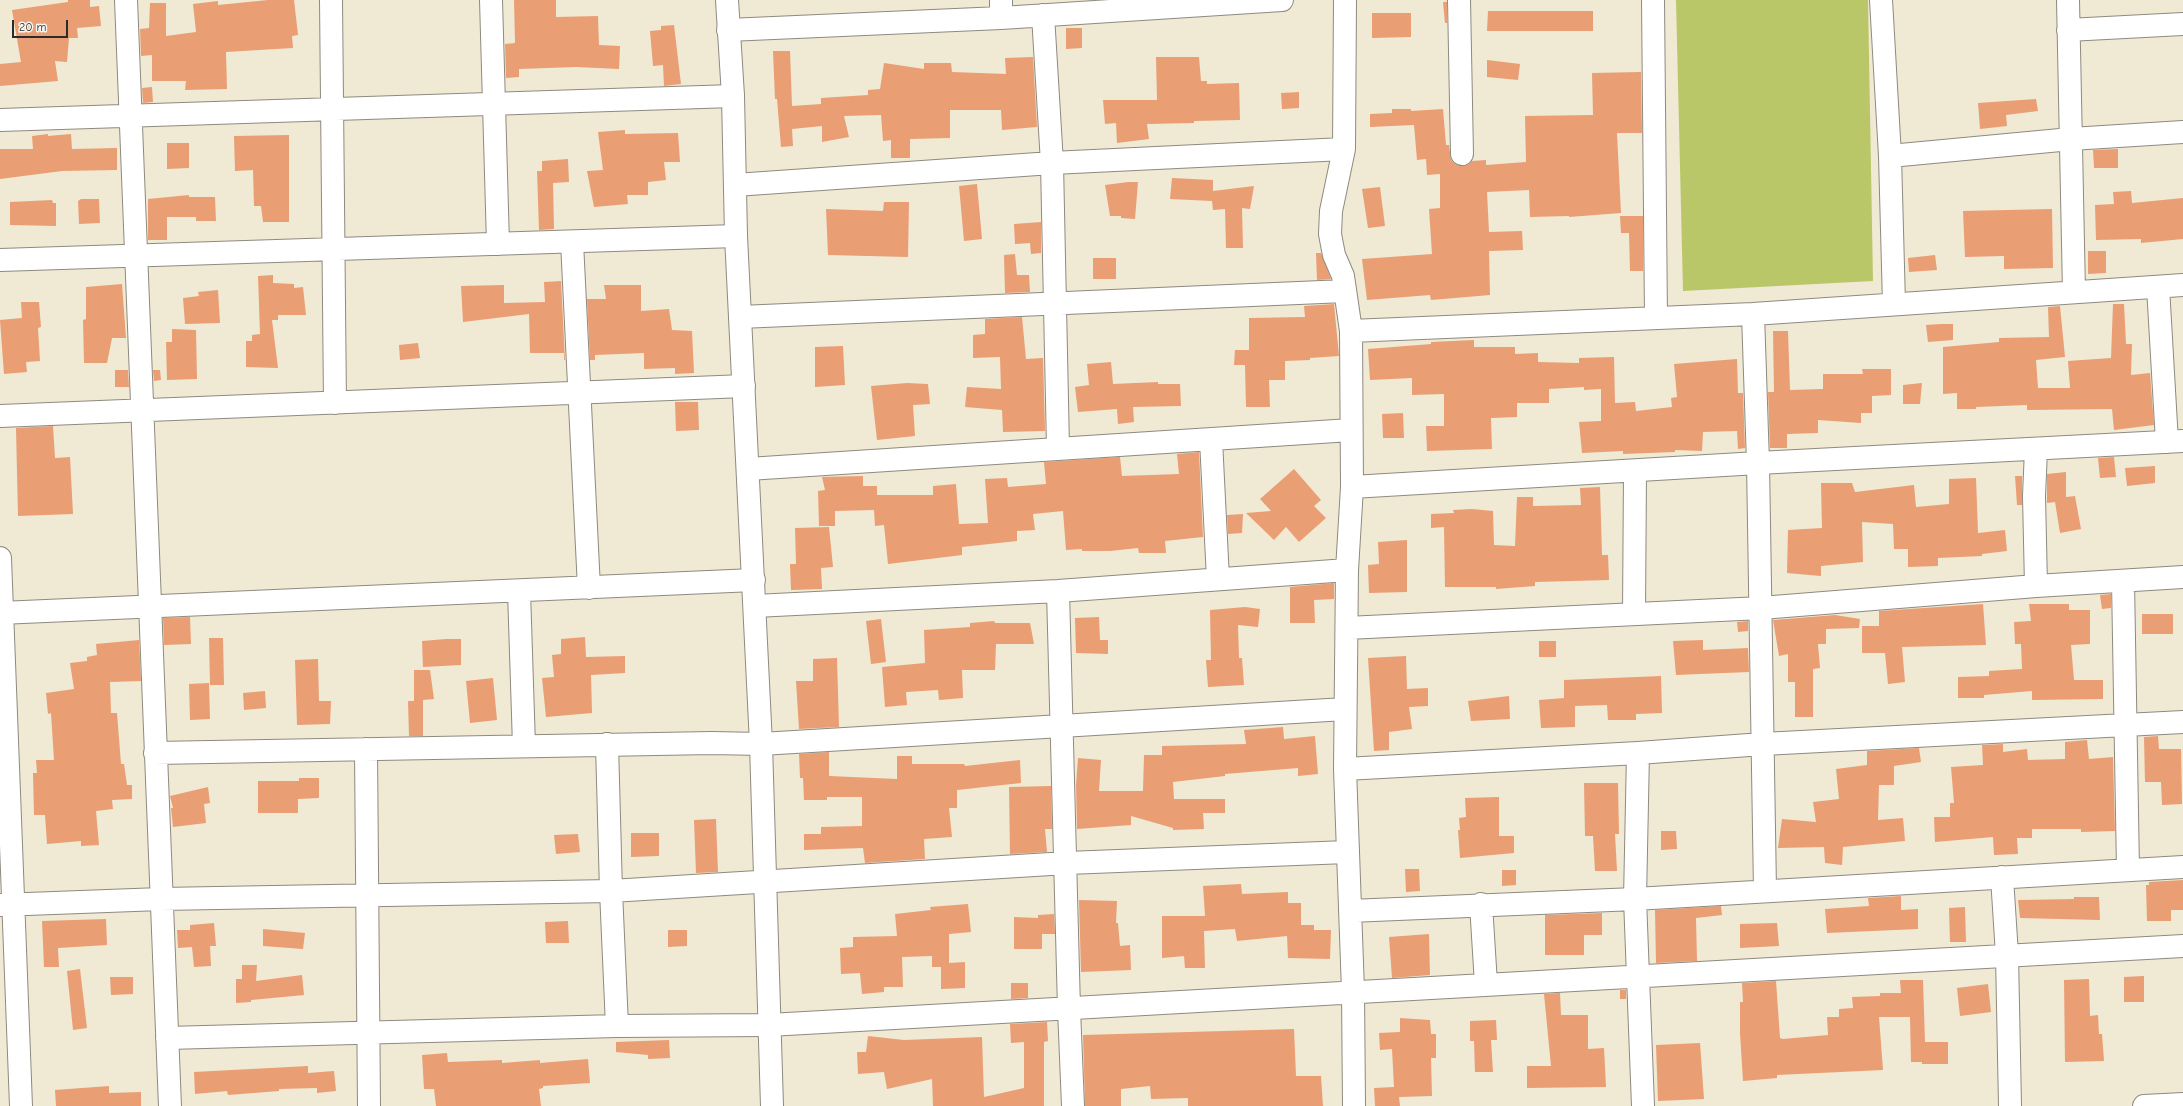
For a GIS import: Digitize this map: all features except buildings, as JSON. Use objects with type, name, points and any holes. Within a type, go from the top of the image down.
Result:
[{"type":"main road","points":[[126,0],[170,1106]]},
{"type":"main road","points":[[331,0],[334,108],[335,403]]},
{"type":"main road","points":[[491,0],[498,244]]},
{"type":"main road","points":[[727,0],[732,96],[736,236],[761,744],[768,1025],[772,1106]]},
{"type":"main road","points":[[728,30],[1001,9],[1043,15],[1282,0]]},
{"type":"main road","points":[[1345,0],[1344,149],[1331,211],[1330,234],[1334,255],[1343,276],[1351,331],[1352,488],[1347,570],[1348,628],[1345,709],[1345,769],[1353,991],[1354,1106]]},
{"type":"main road","points":[[1459,0],[1462,154]]},
{"type":"main road","points":[[1653,0],[1656,318]]},
{"type":"main road","points":[[1881,0],[1890,156],[1894,304]]},
{"type":"main road","points":[[2068,0],[2074,292]]},
{"type":"main road","points":[[1043,15],[1052,163],[1058,448]]},
{"type":"main road","points":[[2068,30],[2183,24]]},
{"type":"main road","points":[[0,120],[130,114],[494,105],[732,96]]},
{"type":"main road","points":[[1890,156],[2071,139],[2183,132]]},
{"type":"main road","points":[[735,185],[1052,163],[1344,149]]},
{"type":"main road","points":[[0,260],[736,236]]},
{"type":"main road","points":[[572,242],[589,588]]},
{"type":"main road","points":[[1351,331],[1753,314],[2183,286]]},
{"type":"main road","points":[[1352,488],[1635,472],[1758,463],[2175,442],[2158,287]]},
{"type":"main road","points":[[740,317],[1345,291]]},
{"type":"main road","points":[[1753,314],[1758,463],[1765,890]]},
{"type":"main road","points":[[0,416],[580,394],[744,386]]},
{"type":"main road","points":[[748,469],[1351,430]]},
{"type":"main road","points":[[1211,440],[1218,579]]},
{"type":"main road","points":[[2036,450],[2034,496],[2036,586]]},
{"type":"main road","points":[[1634,614],[1635,472]]},
{"type":"main road","points":[[0,558],[9,1038],[21,1106]]},
{"type":"main road","points":[[755,606],[1058,591],[1347,570]]},
{"type":"main road","points":[[1348,628],[1761,608],[2036,586],[2183,577]]},
{"type":"main road","points":[[1,613],[754,580]]},
{"type":"main road","points":[[2123,581],[2128,870]]},
{"type":"main road","points":[[519,591],[524,746]]},
{"type":"main road","points":[[1058,591],[1067,863],[1069,1009],[1074,1106]]},
{"type":"main road","points":[[156,753],[607,744],[761,744],[1345,709]]},
{"type":"main road","points":[[1345,769],[1638,753],[1763,744],[2183,722]]},
{"type":"main road","points":[[607,744],[611,891],[618,1026]]},
{"type":"main road","points":[[366,749],[369,1106]]},
{"type":"main road","points":[[1638,753],[1635,899],[1643,1106]]},
{"type":"main road","points":[[7,905],[161,899],[611,891],[1067,863],[1347,852]]},
{"type":"main road","points":[[1350,911],[1481,904],[1635,899],[1765,890],[2183,867]]},
{"type":"main road","points":[[2002,877],[2006,955],[2010,1106]]},
{"type":"main road","points":[[1481,904],[1486,984]]},
{"type":"main road","points":[[167,1038],[618,1026],[768,1025],[1069,1009],[1353,991],[1638,977],[2183,946]]},
{"type":"main road","points":[[2144,1106],[2178,1105]]},
{"type":"green space","points":[[1676,0],[1868,0],[1873,281],[1683,291]]}]
